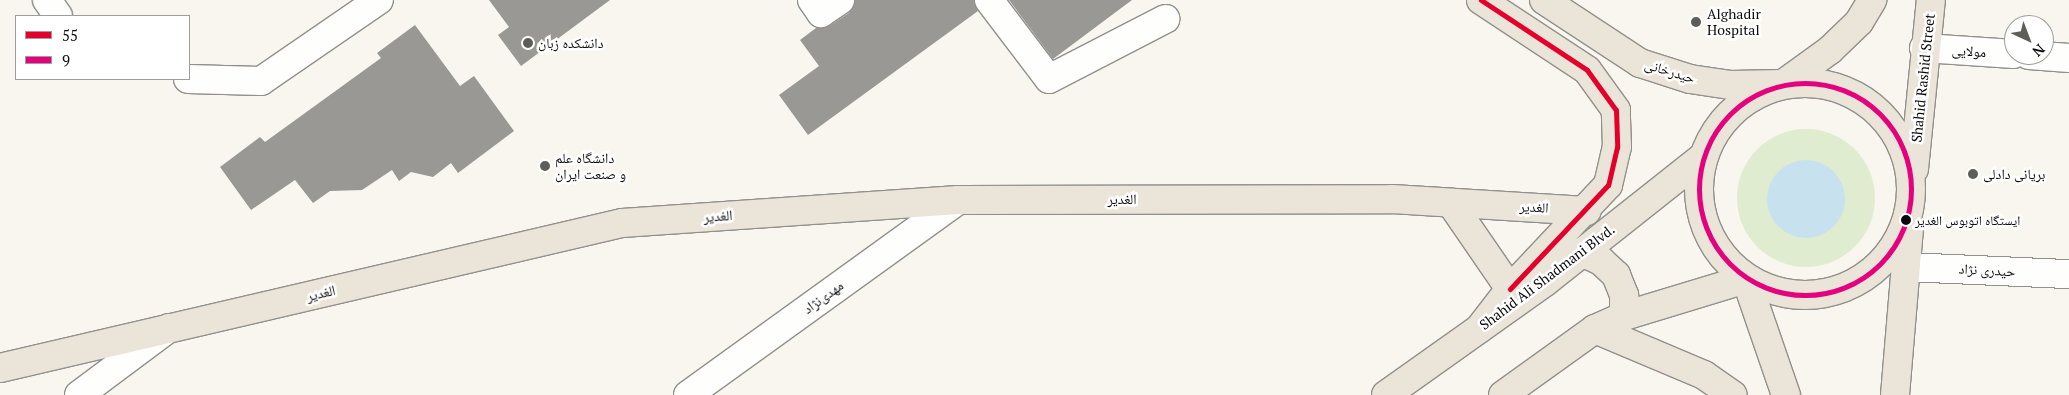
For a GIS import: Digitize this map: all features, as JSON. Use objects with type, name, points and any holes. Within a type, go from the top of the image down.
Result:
[{"type":"main road","points":[[1479,329],[1510,289],[1587,210],[1608,185],[1617,147],[1616,110],[1587,70],[1481,0]]},
{"type":"main road","name":"حیدرخانی","points":[[1544,0],[1640,62],[1710,83],[1783,84]]},
{"type":"main road","points":[[1783,84],[1816,82],[1847,90],[1874,108],[1896,132],[1908,162],[1912,194],[1906,222],[1895,247],[1876,269],[1853,284],[1827,294],[1798,296],[1771,291],[1746,279],[1725,260],[1710,237],[1703,219],[1698,183],[1704,156],[1721,123],[1749,98],[1783,84],[1842,39],[1859,22],[1872,0]]},
{"type":"main road","name":"Shahid Rashid Street","points":[[1895,395],[1924,48],[1931,0]]},
{"type":"main road","name":"Shahid Ali Shadmani Blvd.","points":[[1386,395],[1479,329],[1704,156]]},
{"type":"main road","name":"الغدیر","points":[[0,368],[622,223],[958,200],[1392,199],[1587,210]]},
{"type":"main road","points":[[1451,203],[1510,289]]},
{"type":"main road","points":[[1581,252],[1601,260],[1616,275],[1624,295],[1624,316]]},
{"type":"main road","points":[[1503,395],[1594,329],[1624,316],[1746,279]]},
{"type":"main road","points":[[1746,279],[1786,395]]},
{"type":"main road","points":[[1594,329],[1704,375],[1733,395]]},
{"type":"street","points":[[47,0],[57,15]]},
{"type":"street","points":[[190,79],[261,81],[379,0]]},
{"type":"street","points":[[812,0],[821,14],[840,0]]},
{"type":"street","points":[[989,0],[1049,79],[1165,19]]},
{"type":"street","name":"مولایی","points":[[1924,48],[2004,53]]},
{"type":"street","points":[[2054,57],[2069,58]]},
{"type":"street","name":"مهدی‌نژاد","points":[[688,395],[958,200]]},
{"type":"street","name":"حیدری نژاد","points":[[1906,267],[2069,274]]},
{"type":"street","points":[[79,395],[169,328]]},
{"type":"green space","points":[[1806,129],[1820,130],[1833,134],[1845,140],[1855,149],[1864,159],[1870,171],[1874,184],[1874,212],[1870,225],[1864,237],[1855,247],[1845,256],[1833,262],[1820,266],[1806,267],[1792,266],[1779,262],[1767,256],[1757,247],[1748,237],[1742,225],[1738,212],[1737,198],[1738,184],[1742,171],[1748,159],[1757,149],[1767,140],[1779,134],[1792,130]]},
{"type":"water","points":[[1806,160],[1821,163],[1838,177],[1842,184],[1845,199],[1842,214],[1828,231],[1821,235],[1806,238],[1791,235],[1774,221],[1770,214],[1767,199],[1770,184],[1784,167],[1791,163]]},
{"type":"building","name":"دانشکده زبان","points":[[489,0],[610,0],[521,66],[498,35],[509,27]]},
{"type":"building","points":[[855,0],[974,0],[978,11],[808,135],[779,95],[819,66],[800,40],[816,28],[829,26],[849,13]]},
{"type":"building","points":[[1009,0],[1132,0],[1053,59]]},
{"type":"building","points":[[415,25],[460,86],[474,76],[514,131],[458,173],[451,163],[433,177],[411,172],[399,181],[392,170],[362,190],[330,191],[313,203],[295,180],[251,210],[220,167],[260,137],[265,142],[381,58],[377,53]]},
{"type":"transit line","name":"55","points":[[1481,0],[1587,70],[1616,110],[1617,147],[1608,185],[1510,289]]},
{"type":"transit line","name":"9","points":[[1795,83],[1815,83],[1836,87],[1855,95],[1880,114],[1893,130],[1903,148],[1909,168],[1911,189],[1909,210],[1903,230],[1893,248],[1880,264],[1855,283],[1836,291],[1815,295],[1795,295],[1774,291],[1755,283],[1738,271],[1723,256],[1711,239],[1703,220],[1699,199],[1699,179],[1703,158],[1711,139],[1723,122],[1738,107],[1755,95],[1774,87],[1795,83]]},
{"type":"place","name":"Alghadir Hospital","points":[[1696,22]]},
{"type":"place","name":"دانشکده زبان","points":[[528,43]]},
{"type":"place","name":"دانشگاه علم و صنعت ایران","points":[[545,166]]},
{"type":"place","name":"بریانی دادلی","points":[[1973,174]]},
{"type":"place","name":"ایستگاه اتوبوس الغدیر","points":[[1906,220]]}]
